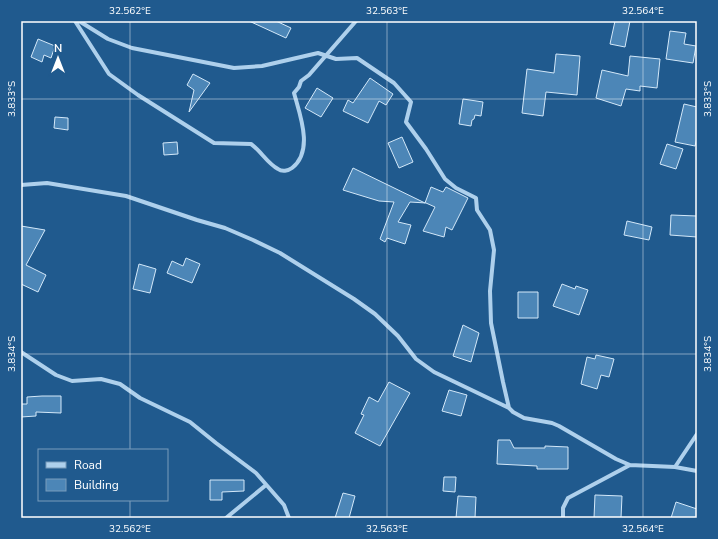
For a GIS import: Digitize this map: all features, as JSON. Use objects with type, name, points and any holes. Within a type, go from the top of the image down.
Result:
[{"type":"street","points":[[75,21],[109,74],[138,95],[214,143],[251,144],[257,147],[267,160],[278,169],[282,170],[291,170],[298,164],[304,142],[304,131],[294,93],[299,87],[301,81],[309,75],[356,21]]},
{"type":"street","points":[[79,21],[108,39],[132,48],[234,68],[262,66],[318,53],[336,59],[357,58],[394,83],[411,102],[406,122],[426,148],[445,179],[456,188],[476,198],[477,210],[490,230],[494,250],[490,291],[491,323],[509,408]]},
{"type":"street","points":[[21,185],[47,184],[126,196],[225,228],[280,253],[306,270],[345,292],[375,314],[398,336],[416,359],[434,372],[509,408],[524,418],[560,426],[616,459],[630,465],[674,467],[697,471]]},
{"type":"street","points":[[21,352],[56,375],[72,381],[101,379],[120,384],[140,398],[190,422],[216,444],[256,473],[284,505],[289,518]]},
{"type":"street","points":[[674,467],[697,434]]},
{"type":"street","points":[[563,518],[563,508],[568,498],[630,465]]},
{"type":"street","points":[[226,518],[266,485]]},
{"type":"building","points":[[249,21],[276,21],[291,28],[286,38]]},
{"type":"building","points":[[615,21],[630,21],[625,47],[610,44]]},
{"type":"building","points":[[670,31],[686,33],[684,44],[696,46],[693,63],[666,59]]},
{"type":"building","points":[[38,39],[55,46],[51,58],[44,55],[42,62],[31,57]]},
{"type":"building","points":[[556,54],[580,56],[577,95],[546,92],[543,116],[522,113],[527,69],[554,73]]},
{"type":"building","points":[[630,56],[660,59],[657,88],[640,86],[640,91],[626,89],[621,106],[596,98],[602,70],[628,76]]},
{"type":"building","points":[[193,74],[210,83],[189,112],[194,90],[187,85]]},
{"type":"building","points":[[370,78],[393,94],[386,105],[379,101],[368,123],[343,111],[348,100],[353,103]]},
{"type":"building","points":[[317,88],[333,98],[321,117],[305,108]]},
{"type":"building","points":[[463,99],[483,102],[481,116],[475,115],[471,126],[459,124]]},
{"type":"building","points":[[684,104],[697,107],[697,138],[695,146],[675,142]]},
{"type":"building","points":[[55,117],[68,118],[68,130],[54,128]]},
{"type":"building","points":[[402,137],[413,162],[399,168],[388,143]]},
{"type":"building","points":[[177,142],[178,154],[164,155],[163,143]]},
{"type":"building","points":[[667,144],[683,149],[676,169],[660,164]]},
{"type":"building","points":[[353,168],[425,203],[410,202],[398,222],[411,225],[405,244],[387,238],[385,242],[380,239],[394,202],[379,201],[343,190]]},
{"type":"building","points":[[431,187],[443,192],[446,187],[468,198],[452,230],[446,227],[444,237],[423,231],[435,207],[425,203]]},
{"type":"building","points":[[671,215],[697,216],[697,237],[670,235]]},
{"type":"building","points":[[627,221],[652,227],[649,240],[624,235]]},
{"type":"building","points":[[21,226],[45,230],[26,265],[46,275],[38,292],[21,284]]},
{"type":"building","points":[[186,258],[200,264],[192,283],[167,273],[172,261],[183,266]]},
{"type":"building","points":[[139,264],[156,269],[150,293],[133,289]]},
{"type":"building","points":[[562,284],[575,289],[576,286],[588,290],[579,315],[553,306]]},
{"type":"building","points":[[518,292],[538,292],[538,318],[518,318]]},
{"type":"building","points":[[463,325],[479,333],[471,362],[453,356]]},
{"type":"building","points":[[596,355],[614,359],[609,377],[601,375],[597,389],[581,384],[587,357],[595,359]]},
{"type":"building","points":[[389,382],[410,393],[380,446],[355,433],[364,415],[361,414],[369,397],[378,402]]},
{"type":"building","points":[[449,390],[467,395],[461,416],[442,411]]},
{"type":"building","points":[[61,396],[61,413],[36,412],[36,416],[21,417],[21,404],[27,404],[27,397]]},
{"type":"building","points":[[498,440],[510,440],[514,448],[545,448],[545,446],[568,447],[568,469],[537,469],[537,466],[497,464]]},
{"type":"building","points":[[444,477],[456,477],[455,492],[443,491]]},
{"type":"building","points":[[210,480],[244,480],[244,491],[222,492],[222,500],[210,500]]},
{"type":"building","points":[[343,493],[355,496],[349,518],[335,518]]},
{"type":"building","points":[[595,495],[622,496],[621,518],[594,518]]},
{"type":"building","points":[[458,496],[476,497],[475,518],[456,518]]},
{"type":"building","points":[[676,502],[697,509],[697,518],[671,518]]}]
